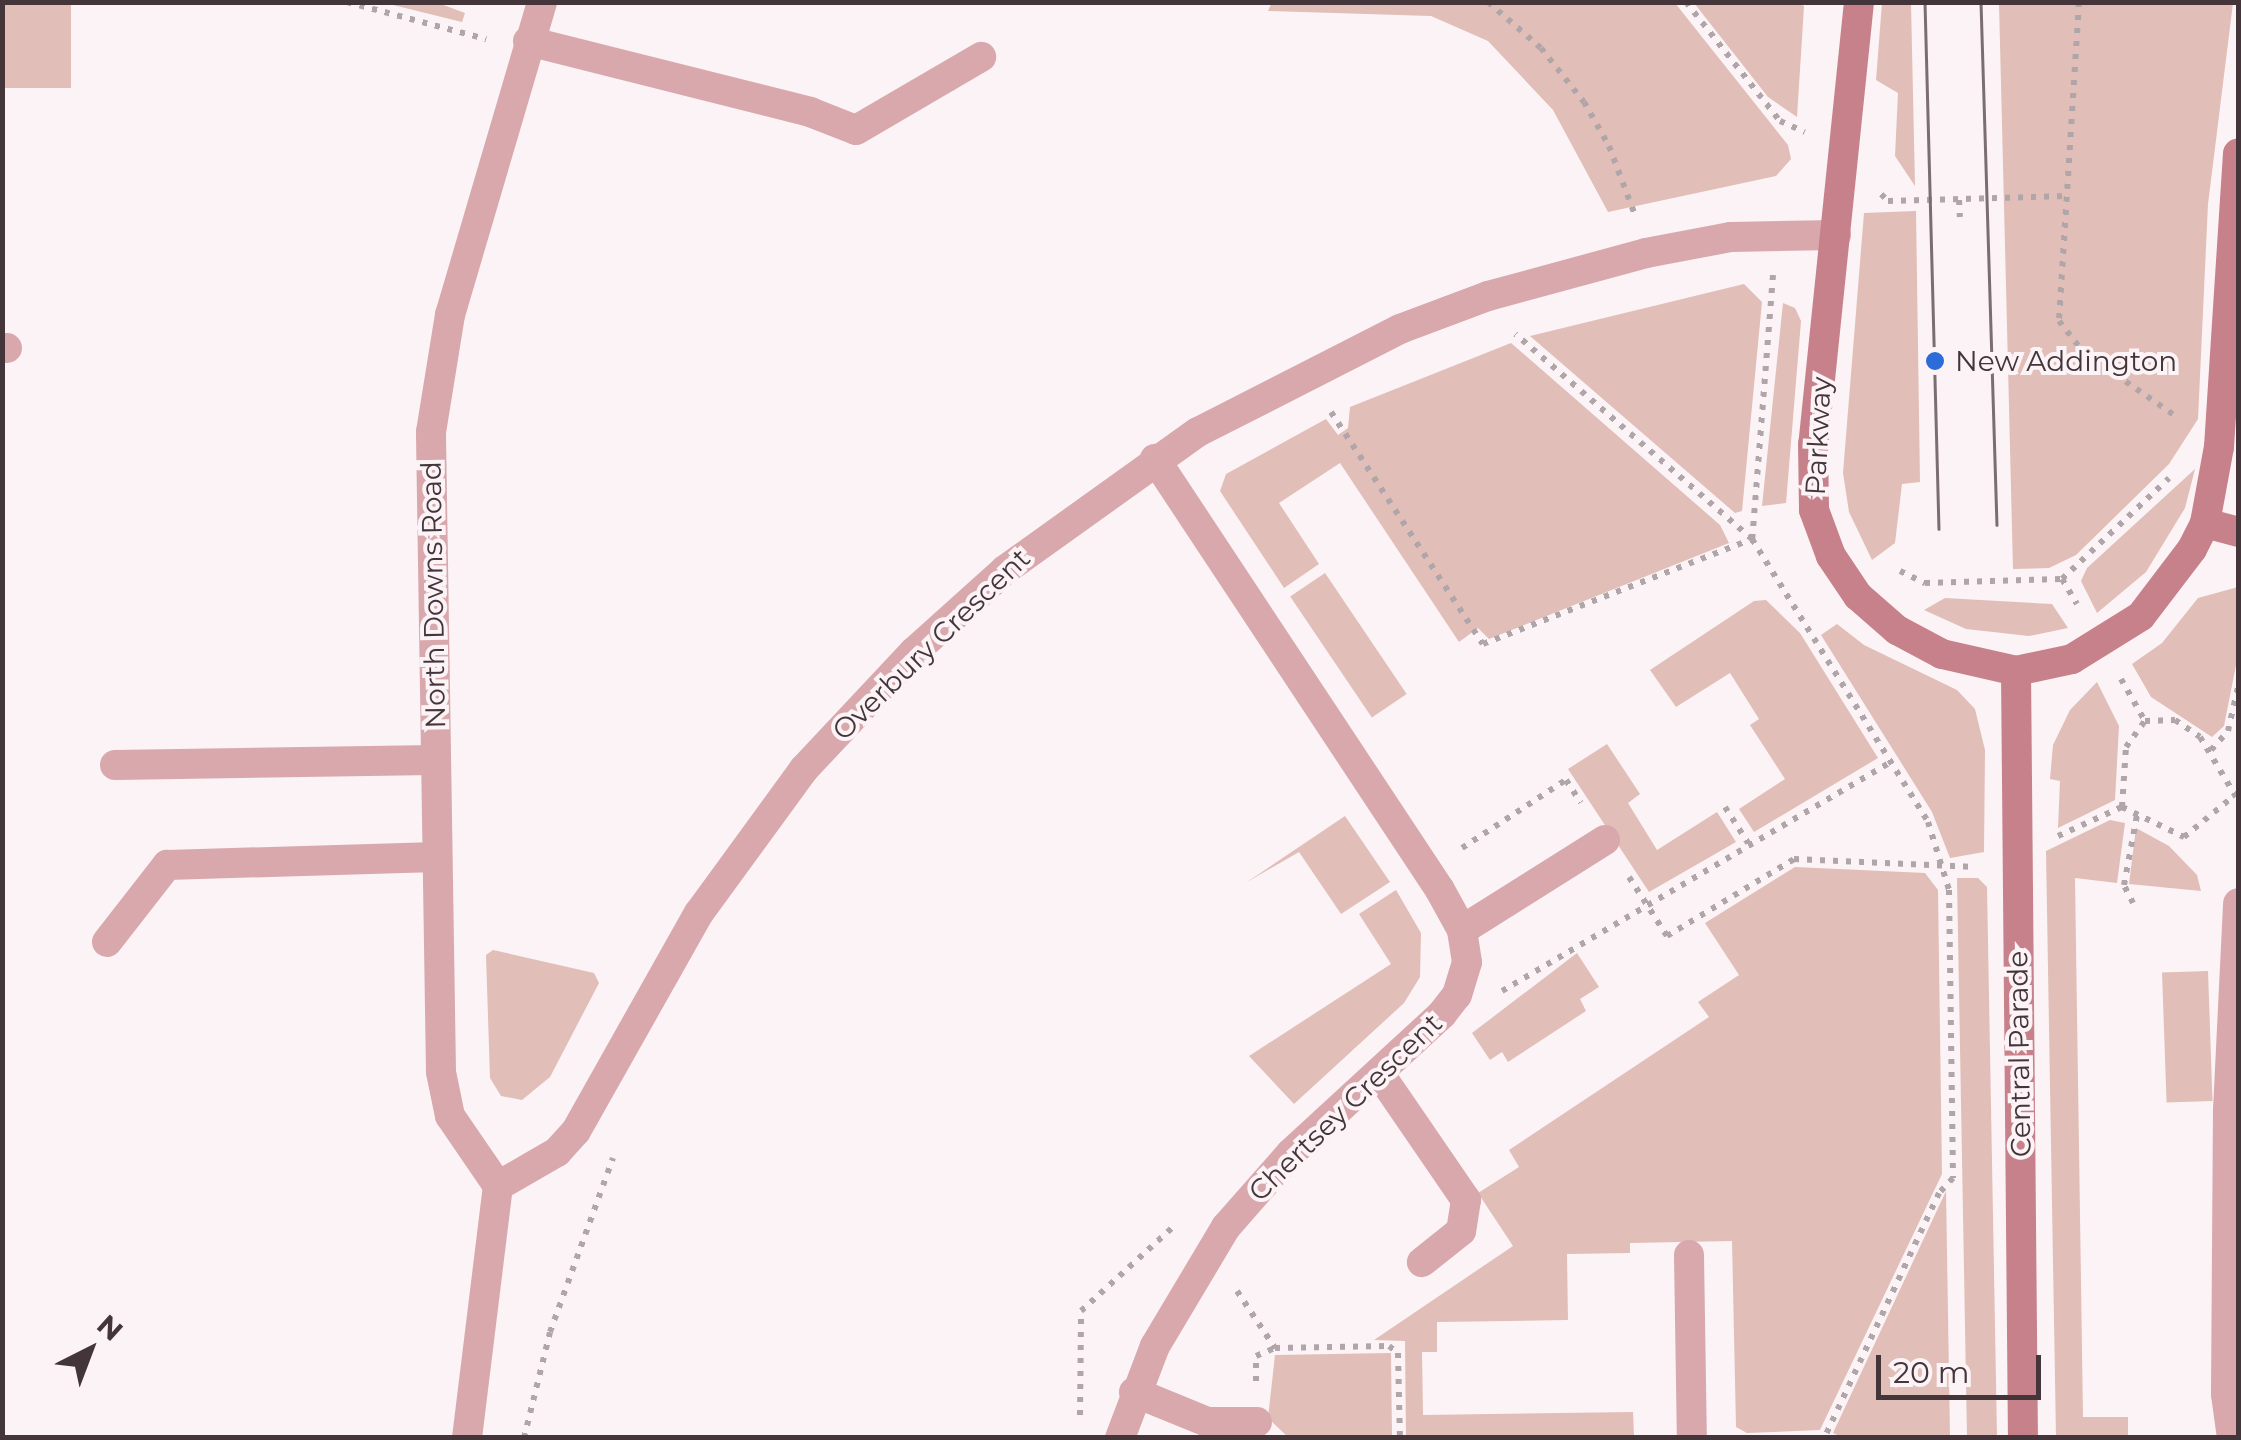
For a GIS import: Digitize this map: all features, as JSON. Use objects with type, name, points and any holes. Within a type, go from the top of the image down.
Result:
[{"type":"street","name":"North Downs Road","points":[[498,1186],[462,1140],[442,1088],[430,489],[436,382],[542,2]]},
{"type":"street","name":"Parkway","points":[[1859,2],[1812,480],[1820,532],[1858,596],[1897,630],[1942,654],[2016,671],[2102,645],[2157,598],[2205,523],[2219,447],[2238,154]]},
{"type":"street","points":[[527,45],[810,112],[856,130],[981,58]]},
{"type":"street","name":"Overbury Crescent","points":[[498,1186],[557,1152],[576,1131],[698,913],[838,731],[1004,570],[1155,459],[1310,370],[1488,296],[1646,253],[1778,234],[1836,235]]},
{"type":"street","points":[[1155,459],[1462,930],[1605,840]]},
{"type":"street","points":[[2205,523],[2238,532]]},
{"type":"street","name":"Central Parade","points":[[2016,671],[2023,1438]]},
{"type":"street","points":[[115,765],[435,760]]},
{"type":"street","points":[[108,942],[166,865],[437,856]]},
{"type":"street","points":[[2232,1438],[2226,1394],[2228,1129],[2238,903]]},
{"type":"street","name":"Chertsey Crescent","points":[[1120,1438],[1134,1392],[1207,1255],[1291,1153],[1442,1014],[1462,985],[1462,930]]},
{"type":"street","points":[[1378,1073],[1466,1200],[1460,1231],[1422,1262]]},
{"type":"street","points":[[466,1438],[498,1186]]},
{"type":"street","points":[[1690,1255],[1692,1438]]},
{"type":"street","points":[[1134,1392],[1207,1422],[1258,1422]]},
{"type":"path","points":[[346,2],[527,45]]},
{"type":"path","points":[[1488,2],[1541,48],[1584,102],[1620,170],[1646,253]]},
{"type":"path","points":[[1686,2],[1780,121],[1806,132],[1808,119]]},
{"type":"path","points":[[2080,2],[2056,305],[2068,338],[2188,425]]},
{"type":"path","points":[[1883,176],[1881,195],[1888,201],[2066,196]]},
{"type":"path","points":[[1959,200],[1960,216]]},
{"type":"path","points":[[1752,539],[1778,234]]},
{"type":"path","points":[[1761,279],[1773,283]]},
{"type":"path","points":[[1488,296],[1515,334],[1752,539],[1892,761],[1928,822],[1945,866],[1953,1178],[1939,1193],[1824,1438]]},
{"type":"path","points":[[1500,340],[1533,328]]},
{"type":"path","points":[[1310,370],[1330,409],[1483,644],[1752,539]]},
{"type":"path","points":[[1315,417],[1346,402]]},
{"type":"path","points":[[1808,630],[1898,569],[1925,583],[2062,580],[2173,474]]},
{"type":"path","points":[[1974,569],[1974,583]]},
{"type":"path","points":[[2062,580],[2145,721]]},
{"type":"path","points":[[2211,750],[2228,732],[2238,687]]},
{"type":"path","points":[[2122,808],[2184,837],[2237,798],[2211,750],[2175,720],[2145,721]]},
{"type":"path","points":[[2122,808],[2126,747],[2145,721]]},
{"type":"path","points":[[1462,985],[1508,990],[1645,901],[1892,761]]},
{"type":"path","points":[[1453,854],[1566,780],[1667,936],[1794,859],[1945,866],[1990,864],[2122,808]]},
{"type":"path","points":[[1725,807],[1748,843]]},
{"type":"path","points":[[2133,903],[2124,884],[2137,816]]},
{"type":"path","points":[[524,1438],[566,1280],[615,1154]]},
{"type":"path","points":[[1080,1420],[1081,1311],[1182,1219]]},
{"type":"path","points":[[1207,1255],[1275,1348],[1389,1346],[1398,1353],[1400,1438]]},
{"type":"shaded area","points":[[1272,2],[1675,3],[1788,145],[1791,159],[1776,176],[1608,212],[1553,110],[1488,41],[1431,16],[1268,11]]},
{"type":"shaded area","points":[[1795,2],[1804,6],[1797,117],[1768,97],[1694,3]]},
{"type":"shaded area","points":[[2,3],[71,3],[71,88],[2,88]]},
{"type":"shaded area","points":[[385,3],[438,3],[465,13],[462,22]]},
{"type":"shaded area","points":[[1882,3],[1911,3],[1915,186],[1895,156],[1898,93],[1876,80]]},
{"type":"shaded area","points":[[1999,3],[2233,3],[2208,204],[2198,419],[2169,464],[2076,555],[2049,568],[2013,569]]},
{"type":"shaded area","points":[[1916,211],[1920,482],[1902,484],[1895,543],[1872,560],[1849,512],[1843,473],[1864,213]]},
{"type":"shaded area","points":[[1744,284],[1762,302],[1742,511],[1735,513],[1530,336]]},
{"type":"shaded area","points":[[1783,303],[1795,308],[1801,321],[1786,503],[1762,506]]},
{"type":"shaded area","points":[[1511,343],[1720,525],[1729,543],[1489,639],[1478,628],[1459,642],[1340,463],[1279,503],[1319,564],[1284,588],[1220,491],[1226,474],[1326,419],[1338,435],[1348,428],[1350,407]]},
{"type":"shaded area","points":[[2195,469],[2185,508],[2146,572],[2097,613],[2081,581],[2087,568]]},
{"type":"shaded area","points":[[1325,573],[1407,694],[1372,718],[1290,596]]},
{"type":"shaded area","points":[[2238,587],[2238,655],[2224,726],[2212,737],[2151,697],[2132,664],[2162,643],[2198,598]]},
{"type":"shaded area","points":[[1945,598],[2052,604],[2068,628],[2029,636],[1966,629],[1924,610]]},
{"type":"shaded area","points":[[1766,600],[1800,633],[1878,758],[1754,832],[1739,809],[1785,779],[1750,725],[1759,719],[1730,673],[1676,707],[1650,670],[1754,601]]},
{"type":"shaded area","points":[[1837,624],[1864,645],[1957,690],[1975,709],[1985,750],[1984,852],[1950,858],[1932,812],[1821,635]]},
{"type":"shaded area","points":[[2097,682],[2119,726],[2115,800],[2058,828],[2060,781],[2050,779],[2053,745],[2070,710]]},
{"type":"shaded area","points":[[1607,744],[1640,794],[1628,803],[1657,850],[1717,812],[1736,842],[1649,892],[1568,769]]},
{"type":"shaded area","points":[[1345,816],[1390,882],[1341,914],[1299,852],[1247,882]]},
{"type":"shaded area","points":[[2110,820],[2125,823],[2117,883],[2075,878],[2083,1417],[2128,1417],[2128,1437],[2056,1437],[2046,851]]},
{"type":"shaded area","points":[[2136,828],[2169,846],[2197,875],[2201,891],[2129,884]]},
{"type":"shaded area","points":[[1795,867],[1925,873],[1938,890],[1942,1174],[1820,1430],[1747,1433],[1736,1427],[1732,1241],[1630,1243],[1630,1253],[1567,1254],[1568,1320],[1437,1322],[1437,1352],[1422,1352],[1423,1415],[1633,1412],[1634,1436],[1406,1437],[1405,1341],[1374,1340],[1513,1246],[1478,1193],[1519,1167],[1509,1150],[1709,1017],[1698,1002],[1739,975],[1705,923]]},
{"type":"shaded area","points":[[1957,878],[1978,878],[1987,887],[1997,1437],[1967,1437]]},
{"type":"shaded area","points":[[1396,890],[1421,933],[1420,977],[1404,1003],[1294,1104],[1249,1056],[1391,964],[1359,914]]},
{"type":"shaded area","points":[[493,950],[594,973],[599,983],[550,1077],[522,1100],[501,1096],[490,1078],[486,955]]},
{"type":"shaded area","points":[[1577,953],[1599,987],[1580,999],[1586,1011],[1508,1062],[1502,1052],[1490,1060],[1472,1033]]},
{"type":"shaded area","points":[[2208,971],[2213,1101],[2167,1103],[2162,973]]},
{"type":"shaded area","points":[[1946,1191],[1950,1437],[1841,1437],[1833,1433]]},
{"type":"shaded area","points":[[1391,1353],[1392,1437],[1288,1437],[1268,1418],[1275,1355]]},
{"type":"tram line","points":[[1925,2],[1939,529]]},
{"type":"tram line","points":[[1981,2],[1997,525]]},
{"type":"place","name":"New Addington","points":[[1935,361]]}]
